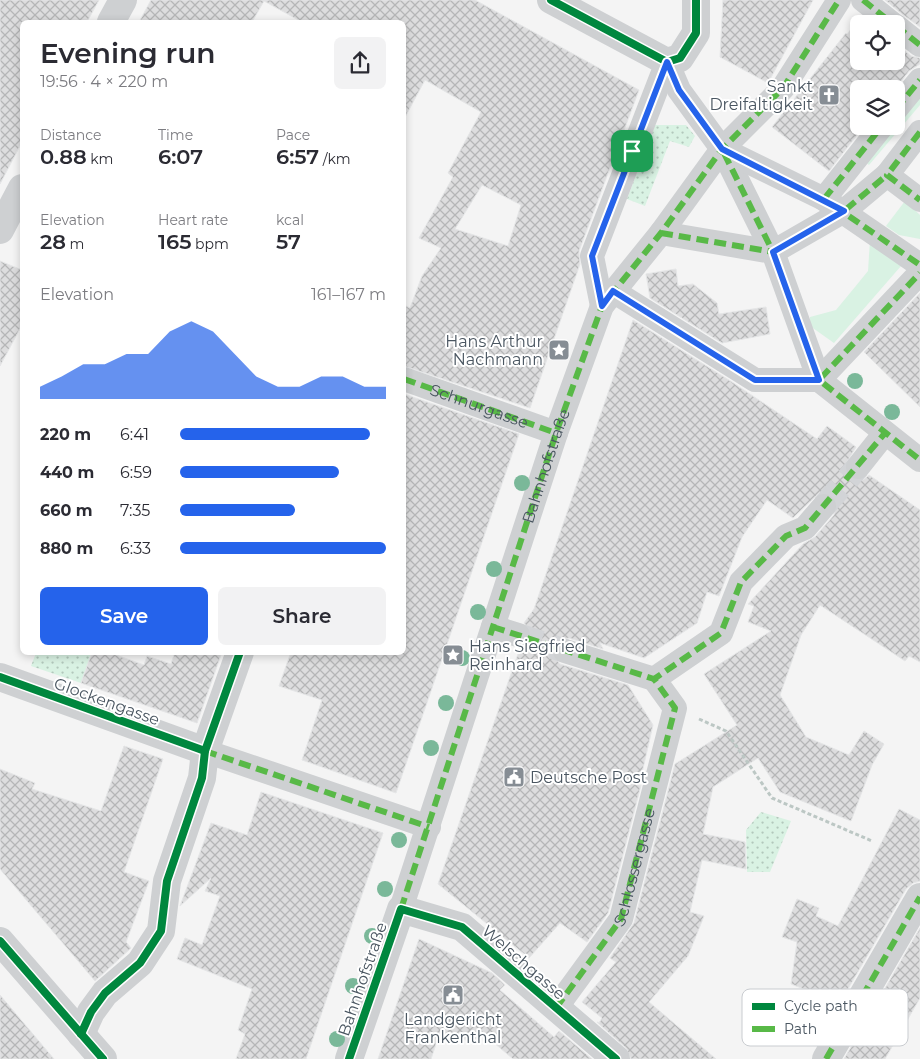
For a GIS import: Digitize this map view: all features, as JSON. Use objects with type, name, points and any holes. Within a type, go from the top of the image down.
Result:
[{"type":"street","points":[[112,20],[123,0]]},
{"type":"street","points":[[551,0],[667,62],[679,90],[722,149],[773,252],[822,382],[920,460]]},
{"type":"street","points":[[667,62],[680,58],[696,33],[696,0]]},
{"type":"street","points":[[607,299],[661,233],[722,149],[783,88],[839,0]]},
{"type":"street","points":[[863,0],[882,15]]},
{"type":"street","points":[[905,34],[920,46]]},
{"type":"street","points":[[667,62],[592,256],[607,299],[755,380],[822,382]]},
{"type":"street","points":[[905,98],[920,80]]},
{"type":"street","points":[[661,233],[773,252],[834,205],[887,176],[920,132]]},
{"type":"street","points":[[834,205],[877,135]]},
{"type":"street","points":[[722,149],[834,205],[920,265]]},
{"type":"street","points":[[887,176],[920,200]]},
{"type":"street","points":[[6,230],[20,193]]},
{"type":"street","points":[[822,382],[920,272]]},
{"type":"street","name":"Bahnhofstraße","points":[[349,1059],[429,827],[556,433],[607,299]]},
{"type":"street","name":"Schnurgasse","points":[[406,380],[556,433]]},
{"type":"street","points":[[858,467],[885,432]]},
{"type":"street","points":[[654,679],[721,632],[742,582],[786,536],[805,528],[824,506]]},
{"type":"street","points":[[493,627],[518,635]]},
{"type":"street","points":[[565,651],[654,679],[675,708]]},
{"type":"street","points":[[81,1034],[91,1012],[105,993],[140,963],[161,930],[167,881],[202,778],[206,751],[239,655]]},
{"type":"street","name":"Glockengasse","points":[[0,677],[206,751],[429,827]]},
{"type":"street","name":"Schlossergasse","points":[[556,1008],[621,920],[675,708]]},
{"type":"street","points":[[867,989],[920,897]]},
{"type":"street","name":"Welschgasse","points":[[401,909],[462,927],[616,1059]]},
{"type":"street","points":[[0,941],[103,1059]]},
{"type":"street","points":[[826,1059],[834,1046]]},
{"type":"path","points":[[675,708],[726,731],[772,798],[872,841]]},
{"type":"green space","points":[[920,89],[920,105],[905,123],[905,106]]},
{"type":"green space","points":[[655,125],[686,125],[695,136],[689,147],[670,141],[645,206],[627,199]]},
{"type":"green space","points":[[880,135],[894,135],[869,165],[861,158]]},
{"type":"green space","points":[[905,201],[920,215],[920,239],[899,235],[886,226]]},
{"type":"green space","points":[[870,240],[901,266],[834,343],[810,326],[810,317],[836,310],[868,271]]},
{"type":"green space","points":[[35,655],[91,655],[81,683],[31,666]]},
{"type":"green space","points":[[761,812],[791,821],[770,872],[747,872],[746,830]]},
{"type":"building","points":[[0,0],[99,0],[88,20],[20,20],[20,146],[0,184]]},
{"type":"building","points":[[151,0],[475,0],[639,90],[579,251],[580,264],[530,408],[406,367],[406,306],[410,308],[422,276],[441,248],[419,238],[453,177],[448,173],[481,112],[425,80],[406,115],[406,20],[298,20],[264,1],[253,20],[140,20]],"holes":[[[482,185],[521,205],[508,246],[455,229]]]},
{"type":"building","points":[[723,0],[813,0],[768,83],[720,57]]},
{"type":"building","points":[[885,0],[920,0],[920,27]]},
{"type":"building","name":"Sankt Dreifaltigkeit","points":[[850,31],[850,70],[905,70],[905,51],[911,56],[920,58],[920,64],[909,71],[902,80],[850,80],[850,135],[857,135],[829,171],[772,127]]},
{"type":"building","points":[[0,261],[20,269],[20,329],[0,366]]},
{"type":"building","points":[[676,269],[678,286],[693,284],[717,303],[719,314],[766,307],[770,334],[722,343],[650,298],[646,274]]},
{"type":"building","points":[[920,293],[920,407],[864,352]]},
{"type":"building","points":[[633,320],[732,382],[817,439],[827,426],[856,447],[845,465],[845,472],[849,477],[863,480],[869,475],[920,510],[920,662],[909,656],[905,661],[820,605],[801,635],[780,695],[806,737],[849,755],[864,731],[884,744],[872,765],[851,821],[780,792],[758,758],[713,787],[703,834],[745,842],[746,869],[702,860],[690,912],[704,916],[688,956],[649,1002],[716,1059],[631,1059],[626,1048],[597,1022],[599,1023],[602,1018],[582,1002],[616,962],[610,958],[634,923],[675,764],[737,725],[704,674],[771,631],[748,622],[754,606],[748,604],[803,544],[815,537],[834,515],[837,502],[833,495],[826,492],[819,493],[793,518],[767,500],[742,537],[719,596],[707,592],[697,623],[644,658],[600,643],[603,649],[569,638],[556,641],[552,646],[552,654],[560,664],[628,685],[653,725],[639,786],[641,785],[608,913],[587,942],[560,923],[529,958],[438,884],[520,648],[527,645],[531,640],[531,632],[524,623],[534,609]]},
{"type":"building","points":[[406,395],[519,434],[396,793],[302,760],[322,700],[279,686],[290,655],[406,655]]},
{"type":"building","points":[[91,655],[116,655],[144,665],[147,656],[171,664],[174,655],[221,655],[197,723],[81,683]]},
{"type":"building","points":[[124,746],[163,759],[124,872],[149,881],[126,942],[131,948],[95,981],[0,869],[0,769],[35,783],[32,789],[101,811]]},
{"type":"building","points":[[261,792],[383,833],[306,1059],[236,1059],[245,1034],[238,1030],[252,989],[177,959],[185,938],[202,945],[220,896],[205,891],[211,878],[180,906],[211,823],[247,835]]},
{"type":"building","points":[[899,809],[920,820],[920,881],[913,883],[906,889],[848,989],[804,989],[791,984],[797,942],[782,937],[797,899],[819,908],[816,916],[838,926]]},
{"type":"building","points":[[920,928],[920,998],[908,1019],[908,989],[885,989]]},
{"type":"building","name":"Landgericht Frankenthal","points":[[419,939],[492,973],[505,985],[500,990],[554,1037],[559,1031],[592,1059],[513,1059],[479,1030],[475,1043],[440,1032],[431,1059],[378,1059]]},
{"type":"building","points":[[0,995],[54,1059],[0,1059]]},
{"type":"building","points":[[852,1046],[892,1046],[885,1059],[844,1059]]},
{"type":"tunnel","points":[[824,506],[858,467]]},
{"type":"tunnel","points":[[518,635],[565,651]]},
{"type":"marked path","points":[[401,909],[556,433],[602,306],[661,233],[722,149],[783,88],[839,0]]},
{"type":"marked path","points":[[863,0],[882,15]]},
{"type":"marked path","points":[[905,33],[920,45]]},
{"type":"marked path","points":[[667,62],[679,90],[722,149],[773,252],[819,380],[920,460]]},
{"type":"marked path","points":[[602,306],[592,256],[667,62]]},
{"type":"marked path","points":[[905,98],[920,80]]},
{"type":"marked path","points":[[920,132],[887,175],[920,200]]},
{"type":"marked path","points":[[824,199],[875,135]]},
{"type":"marked path","points":[[722,149],[824,199],[920,265]]},
{"type":"marked path","points":[[661,233],[773,252],[844,211],[887,175]]},
{"type":"marked path","points":[[613,291],[755,380],[819,380],[920,273]]},
{"type":"marked path","points":[[406,380],[556,433]]},
{"type":"marked path","points":[[556,1008],[621,919],[675,708],[654,679],[721,633],[741,582],[786,536],[805,528],[885,433]]},
{"type":"marked path","points":[[493,627],[654,679]]},
{"type":"marked path","points":[[205,751],[429,827]]},
{"type":"marked path","points":[[867,989],[920,897]]},
{"type":"marked path","points":[[826,1059],[834,1046]]},
{"type":"cycle path","points":[[551,0],[667,62],[680,58],[696,33],[696,0]]},
{"type":"cycle path","points":[[81,1034],[91,1012],[105,993],[140,963],[161,931],[167,881],[202,778],[205,751],[239,655]]},
{"type":"cycle path","points":[[0,677],[205,751]]},
{"type":"cycle path","points":[[349,1059],[401,909],[462,927],[616,1059]]},
{"type":"cycle path","points":[[0,941],[103,1059]]},
{"type":"place","name":"Sankt Dreifaltigkeit","points":[[829,95]]},
{"type":"place","name":"Hans Arthur Nachmann","points":[[559,350]]},
{"type":"place","name":"Hans Siegfried Reinhard","points":[[453,655]]},
{"type":"place","name":"Deutsche Post","points":[[514,777]]},
{"type":"place","name":"Landgericht Frankenthal","points":[[453,995]]},
{"type":"route","points":[[667,62],[679,90],[722,149],[824,199],[844,211],[773,252],[819,380],[755,380],[712,355],[613,291],[602,306],[592,256],[632,151],[667,62]]}]
